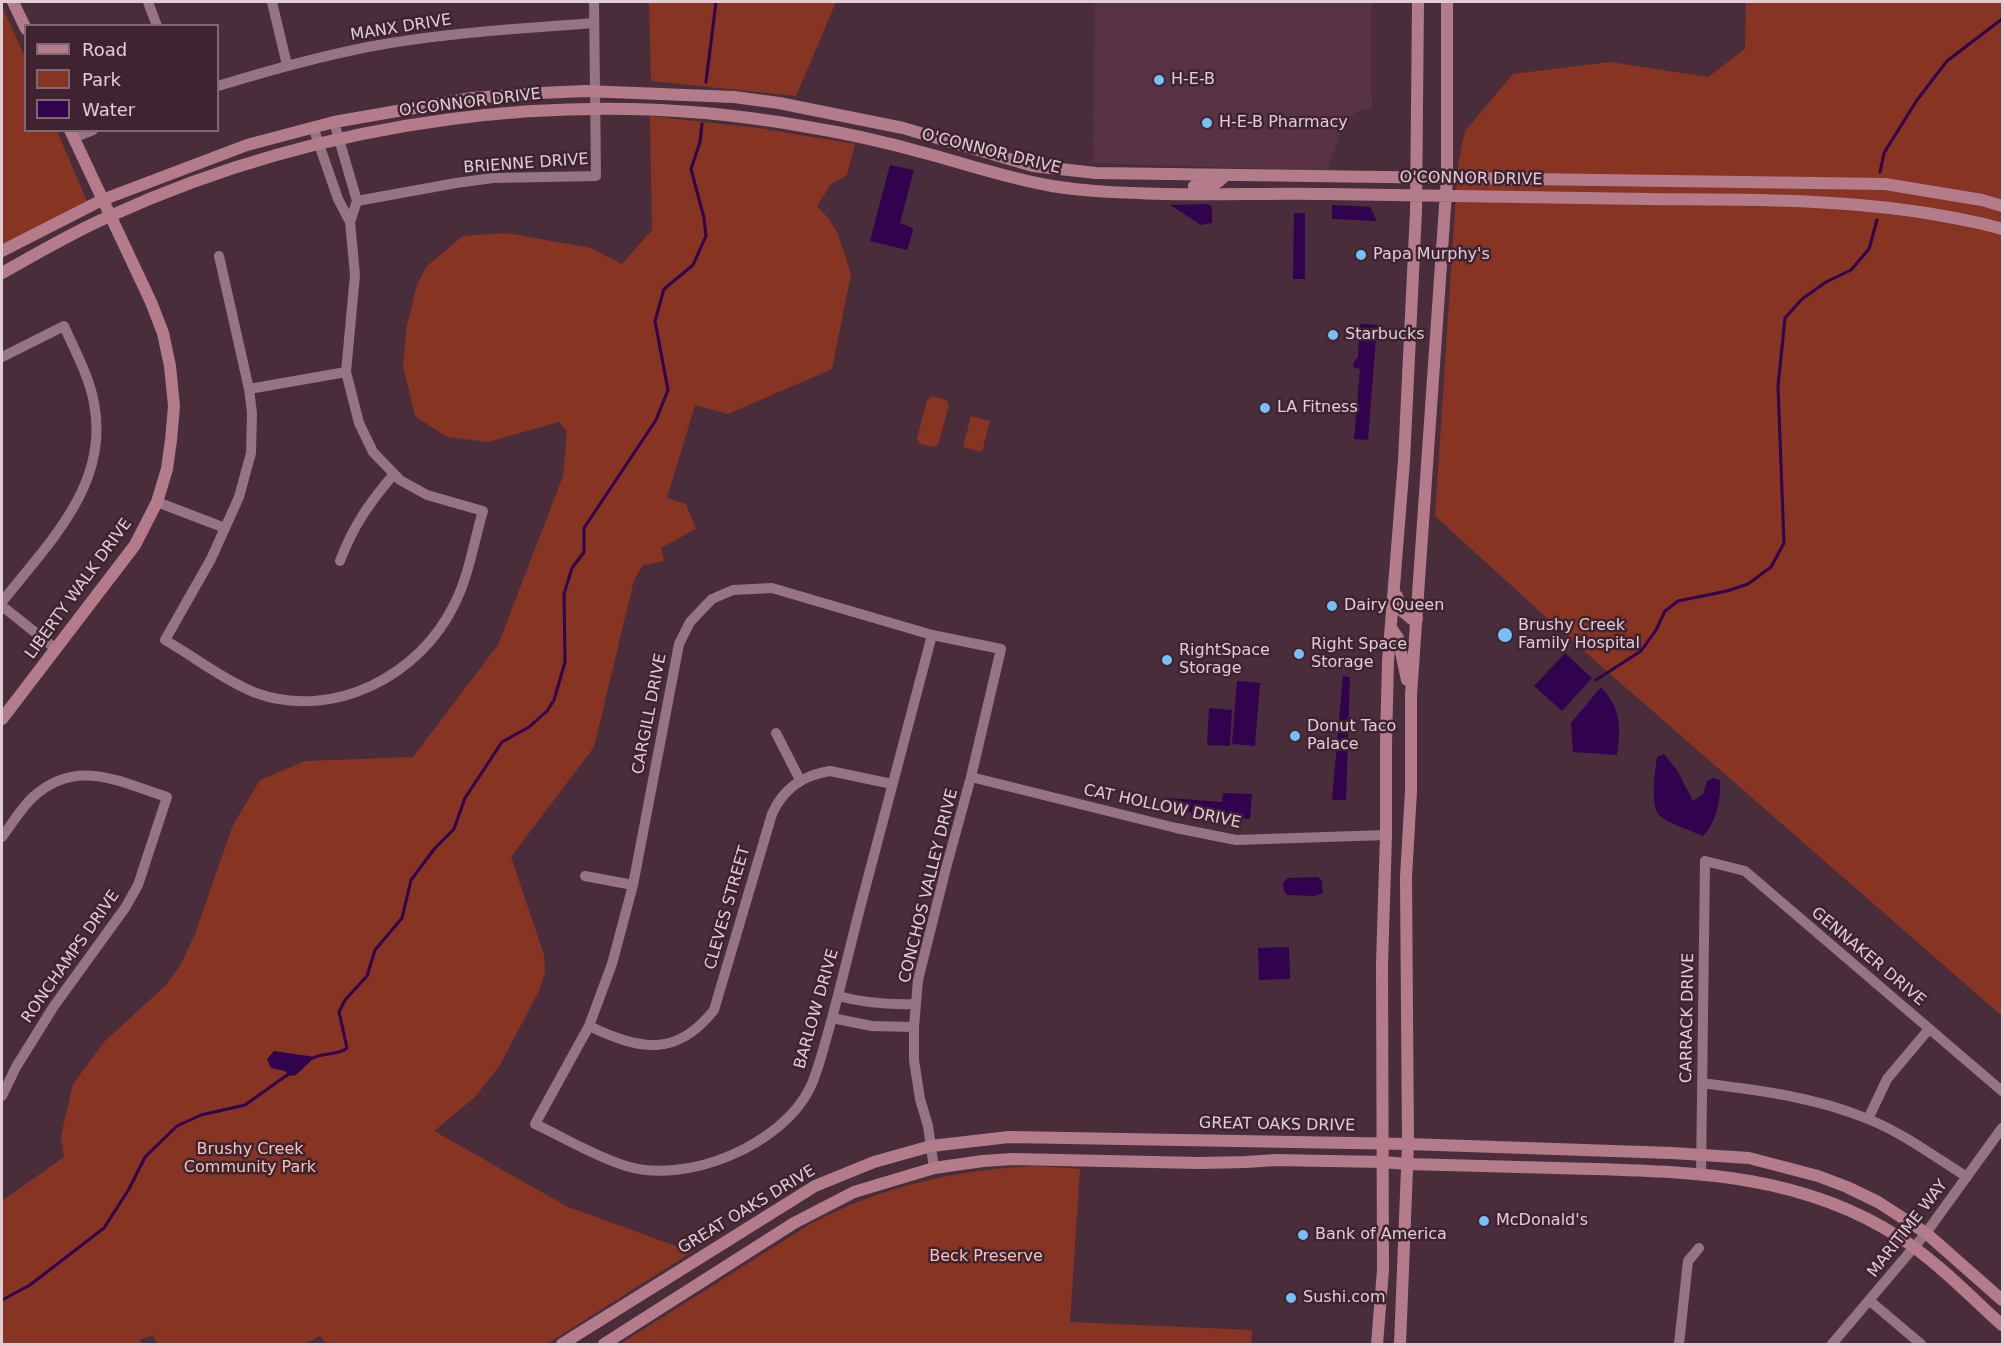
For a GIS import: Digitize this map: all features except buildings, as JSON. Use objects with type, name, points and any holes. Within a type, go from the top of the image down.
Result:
[{"type":"main road","points":[[13,2],[24,25]]},
{"type":"main road","points":[[1377,1344],[1383,1278],[1382,975],[1386,743],[1391,628],[1404,461],[1417,195],[1418,2]]},
{"type":"main road","points":[[1400,1344],[1408,1144],[1406,877],[1411,791],[1410,695],[1446,178],[1447,2]]},
{"type":"main road","name":"O'CONNOR DRIVE","points":[[2,251],[102,200],[247,144],[334,122],[472,98],[539,93],[595,92],[721,96],[779,103],[903,128],[1033,166],[1126,175],[1885,184],[1982,200],[2002,206]]},
{"type":"main road","name":"O'CONNOR DRIVE","points":[[2,273],[58,241],[110,216],[203,179],[260,160],[339,140],[502,112],[595,109],[676,111],[798,125],[868,138],[1051,186],[1103,192],[1816,201],[1885,206],[1980,222],[2002,229]]},
{"type":"main road","name":"LIBERTY WALK DRIVE","points":[[2,719],[135,545],[157,501],[167,469],[171,440],[174,406],[170,366],[163,333],[151,302],[71,134]]},
{"type":"main road","points":[[1103,192],[1136,186],[1210,186],[1221,181],[1225,175]]},
{"type":"main road","points":[[1224,195],[1230,184],[1266,183],[1293,176]]},
{"type":"main road","points":[[1395,586],[1401,610],[1412,619],[1417,619]]},
{"type":"main road","points":[[1391,628],[1398,638],[1410,695]]},
{"type":"main road","name":"GREAT OAKS DRIVE","points":[[562,1344],[801,1193],[844,1173],[874,1161],[931,1146],[1009,1137],[1383,1143],[1749,1158],[1818,1176],[1878,1202],[1926,1233],[2002,1300]]},
{"type":"main road","points":[[1546,1168],[1547,1148]]},
{"type":"main road","points":[[604,1344],[784,1229],[828,1204],[869,1186],[934,1168],[1013,1159],[1383,1162],[1660,1171],[1744,1178],[1792,1190],[1852,1211],[1899,1237],[2002,1325]]},
{"type":"street","points":[[148,2],[156,24]]},
{"type":"street","points":[[272,2],[288,65]]},
{"type":"street","points":[[594,2],[595,109]]},
{"type":"street","name":"MANX DRIVE","points":[[219,86],[288,65],[369,47],[487,31],[594,23]]},
{"type":"street","name":"BRIENNE DRIVE","points":[[357,201],[493,178],[596,176],[595,109]]},
{"type":"street","points":[[334,122],[357,201],[350,222]]},
{"type":"street","points":[[219,256],[249,389],[252,413],[251,453],[244,482],[211,559],[165,640],[243,687],[269,697],[312,700],[343,695],[373,686],[387,679],[412,660],[432,639],[448,616],[461,587],[483,511],[427,495],[413,488],[394,474],[373,452],[359,423],[346,372],[355,275],[350,222],[338,199],[313,127]]},
{"type":"street","points":[[2,357],[64,326],[86,375],[94,403],[97,433],[93,463],[84,491],[68,517],[2,604],[56,650]]},
{"type":"street","points":[[249,389],[346,372]]},
{"type":"street","points":[[340,561],[359,519],[394,474]]},
{"type":"street","points":[[157,501],[225,528]]},
{"type":"street","name":"CARGILL DRIVE","points":[[535,1124],[589,1026],[612,964],[633,885],[679,644],[690,622],[712,599],[733,590],[772,588],[932,635],[1001,649]]},
{"type":"street","name":"BARLOW DRIVE","points":[[535,1124],[628,1166],[665,1171],[699,1167],[747,1148],[772,1131],[800,1104],[810,1088],[832,1018],[932,635]]},
{"type":"street","name":"CONCHOS VALLEY DRIVE","points":[[934,1168],[916,1070],[914,1027],[916,1004],[921,969],[971,777],[1001,649]]},
{"type":"street","points":[[776,733],[800,780]]},
{"type":"street","name":"CLEVES STREET","points":[[589,1026],[641,1045],[670,1044],[685,1038],[703,1024],[714,1010],[772,814],[785,791],[800,780],[830,771],[892,784]]},
{"type":"street","name":"RONCHAMPS DRIVE","points":[[2,837],[32,798],[57,780],[77,775],[97,775],[167,797],[138,885],[125,908],[54,1006],[16,1067],[2,1096]]},
{"type":"street","name":"CAT HOLLOW DRIVE","points":[[971,777],[1167,826],[1236,840],[1386,835]]},
{"type":"street","name":"GENNAKER DRIVE","points":[[1705,861],[1745,871],[2002,1091]]},
{"type":"street","name":"CARRACK DRIVE","points":[[1701,1175],[1705,861]]},
{"type":"street","points":[[585,876],[633,885]]},
{"type":"street","points":[[838,996],[886,1005],[916,1004]]},
{"type":"street","points":[[832,1018],[872,1026],[914,1027]]},
{"type":"street","points":[[1868,1119],[1887,1079],[1929,1029]]},
{"type":"street","points":[[1702,1083],[1805,1099],[1868,1119],[1910,1141],[1967,1177]]},
{"type":"street","name":"MARITIME WAY","points":[[1832,1344],[1926,1233],[2002,1128]]},
{"type":"street","points":[[1679,1344],[1688,1261],[1699,1248]]},
{"type":"street","points":[[1870,1301],[1921,1344]]},
{"type":"shaded area","points":[[1095,2],[1371,2],[1372,108],[1355,112],[1340,134],[1327,171],[1093,163]]},
{"type":"green space","points":[[649,2],[836,2],[796,96],[651,81]]},
{"type":"green space","points":[[1746,2],[2002,2],[2002,1016],[1569,638],[1435,516],[1458,165],[1465,131],[1513,74],[1610,62],[1708,77],[1745,49]]},
{"type":"green space","points":[[2,6],[24,55],[24,132],[57,132],[87,201],[2,245]]},
{"type":"green space","name":"Brushy Creek Community Park","points":[[650,116],[758,128],[855,144],[847,175],[831,184],[817,206],[829,219],[838,234],[851,274],[832,369],[728,414],[695,405],[667,498],[686,504],[696,529],[661,548],[664,561],[643,565],[634,580],[594,747],[511,857],[544,955],[545,972],[540,989],[500,1065],[475,1097],[434,1131],[566,1206],[692,1252],[547,1344],[326,1344],[320,1336],[305,1344],[157,1344],[153,1335],[140,1340],[141,1344],[2,1344],[2,1201],[64,1157],[61,1136],[73,1084],[105,1041],[166,985],[181,964],[195,934],[233,825],[260,780],[305,761],[413,757],[498,645],[563,476],[567,431],[559,422],[488,442],[447,437],[415,416],[403,365],[407,325],[417,285],[427,266],[463,236],[506,233],[591,248],[622,264],[652,230]]},
{"type":"green space","points":[[932,396],[946,400],[949,405],[938,445],[933,447],[920,444],[917,439],[927,400]]},
{"type":"green space","points":[[971,416],[990,421],[982,452],[963,447]]},
{"type":"green space","name":"Beck Preserve","points":[[1035,1166],[1080,1169],[1070,1322],[1252,1330],[1251,1344],[620,1344],[812,1223],[839,1210],[920,1182],[976,1171]]},
{"type":"water","points":[[890,165],[914,170],[900,223],[912,228],[913,231],[907,250],[870,241]]},
{"type":"water","points":[[1208,204],[1212,207],[1212,223],[1201,225],[1170,205]]},
{"type":"water","points":[[1332,205],[1370,207],[1377,221],[1332,219]]},
{"type":"water","points":[[1294,213],[1305,213],[1305,279],[1293,279]]},
{"type":"water","points":[[1360,324],[1377,325],[1368,440],[1354,439],[1360,369],[1353,367],[1358,357]]},
{"type":"water","points":[[1565,653],[1592,678],[1562,711],[1534,686]]},
{"type":"water","points":[[1343,676],[1350,677],[1346,800],[1332,800]]},
{"type":"water","points":[[1237,681],[1260,683],[1255,746],[1232,744]]},
{"type":"water","points":[[1601,687],[1608,695],[1618,718],[1617,755],[1573,752],[1571,723]]},
{"type":"water","points":[[1209,708],[1232,710],[1230,746],[1207,745]]},
{"type":"water","points":[[1664,754],[1677,770],[1693,801],[1703,794],[1707,781],[1713,778],[1720,780],[1717,810],[1712,824],[1703,836],[1668,821],[1656,810],[1654,778],[1656,763],[1657,757]]},
{"type":"water","points":[[1223,793],[1252,794],[1250,819],[1201,815],[1161,803],[1168,798],[1222,802]]},
{"type":"water","points":[[1318,877],[1322,881],[1323,893],[1315,896],[1287,895],[1284,891],[1283,884],[1288,878]]},
{"type":"water","points":[[1289,947],[1290,979],[1259,980],[1258,948]]},
{"type":"water","points":[[274,1051],[315,1057],[296,1075],[290,1076],[285,1071],[271,1068],[267,1059]]},
{"type":"waterway","points":[[706,82],[716,2]]},
{"type":"waterway","points":[[1880,172],[1884,153],[1917,100],[1947,61],[2002,19]]},
{"type":"waterway","points":[[313,1058],[347,1048],[339,1012],[345,1000],[367,976],[375,950],[402,918],[411,880],[435,848],[454,829],[465,798],[502,742],[529,727],[547,711],[554,700],[565,662],[564,594],[572,568],[584,552],[584,528],[656,420],[668,390],[655,321],[664,289],[693,265],[706,236],[704,218],[691,169],[700,142],[702,124]]},
{"type":"waterway","points":[[1596,680],[1641,651],[1656,630],[1665,611],[1678,601],[1727,591],[1748,584],[1771,567],[1784,543],[1778,386],[1785,318],[1802,299],[1826,282],[1851,270],[1869,249],[1877,220]]},
{"type":"waterway","points":[[2,1300],[30,1285],[104,1228],[129,1189],[145,1157],[177,1126],[201,1115],[245,1105],[290,1073]]},
{"type":"place","name":"H-E-B","points":[[1159,80]]},
{"type":"place","name":"H-E-B Pharmacy","points":[[1207,123]]},
{"type":"place","name":"Papa Murphy's","points":[[1361,255]]},
{"type":"place","name":"Starbucks","points":[[1333,335]]},
{"type":"place","name":"LA Fitness","points":[[1265,408]]},
{"type":"place","name":"Dairy Queen","points":[[1332,606]]},
{"type":"place","name":"Brushy Creek Family Hospital","points":[[1505,635]]},
{"type":"place","name":"Right Space Storage","points":[[1299,654]]},
{"type":"place","name":"RightSpace Storage","points":[[1167,660]]},
{"type":"place","name":"Donut Taco Palace","points":[[1295,736]]},
{"type":"place","name":"McDonald's","points":[[1484,1221]]},
{"type":"place","name":"Bank of America","points":[[1303,1235]]},
{"type":"place","name":"Sushi.com","points":[[1291,1298]]}]
